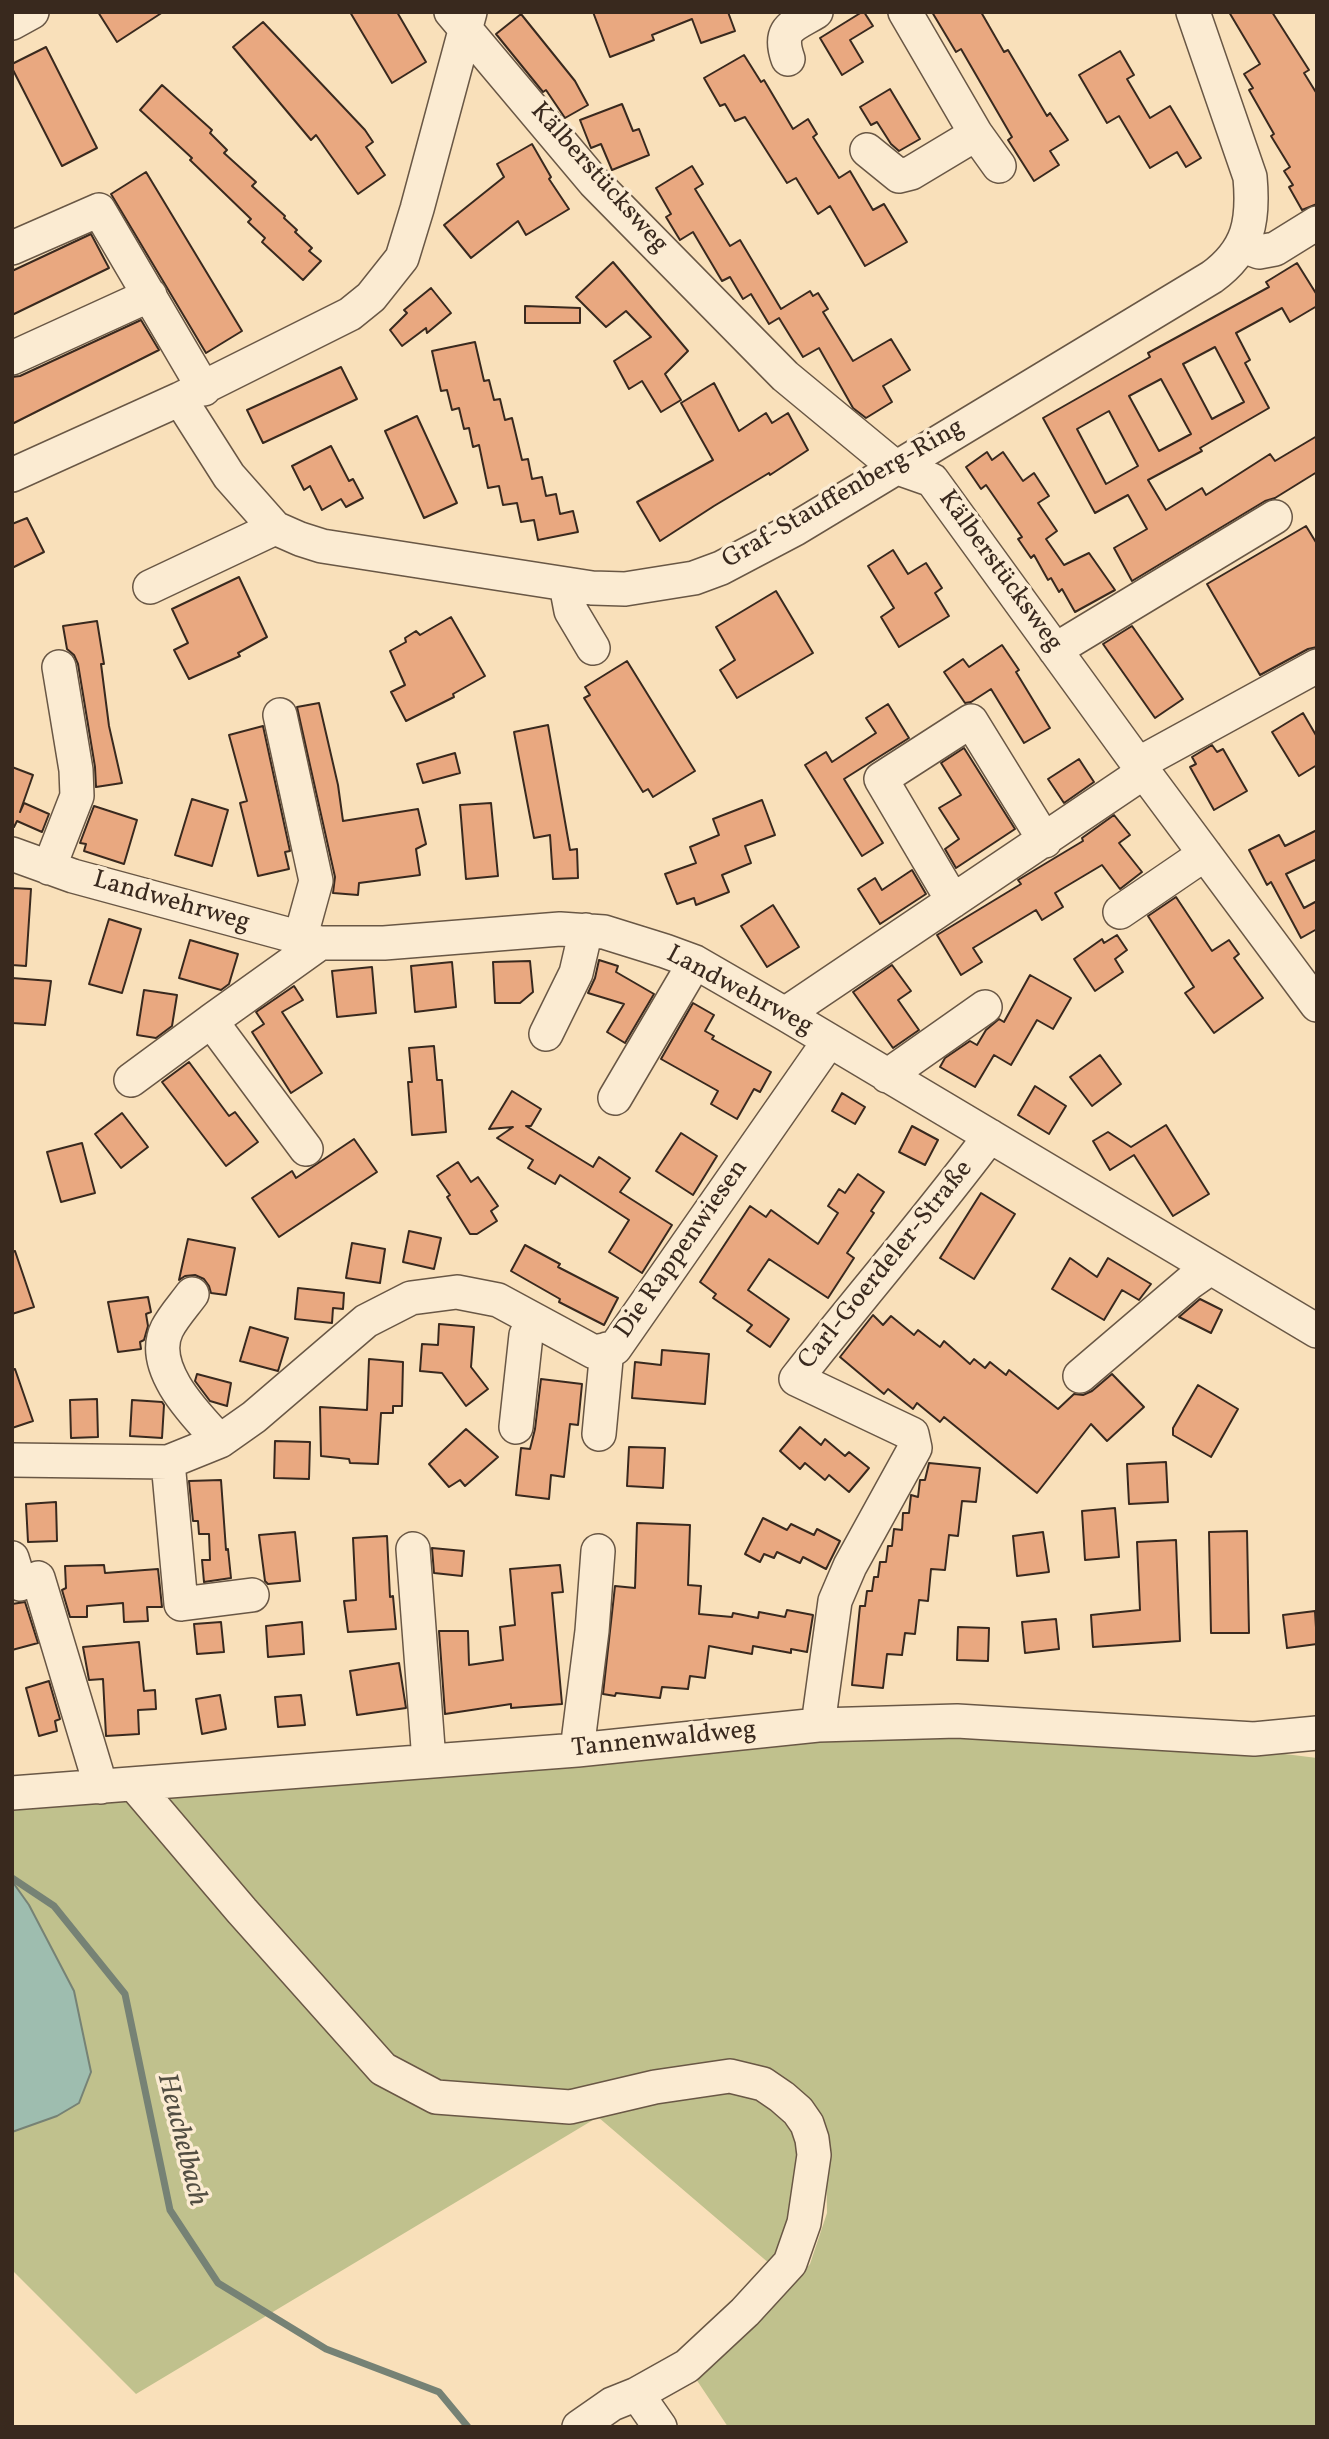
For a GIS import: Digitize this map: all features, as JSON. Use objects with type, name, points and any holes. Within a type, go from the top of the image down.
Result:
[{"type":"street","points":[[12,23],[32,12]]},
{"type":"street","points":[[788,59],[783,44],[785,35],[792,27],[816,12]]},
{"type":"street","points":[[905,12],[976,134],[999,166]]},
{"type":"street","name":"Graf-Stauffenberg-Ring","points":[[12,248],[99,210],[150,295],[229,476],[275,528],[322,546],[566,585],[625,589],[694,578],[721,568],[795,529],[1227,266],[1243,246],[1250,223],[1250,177],[1192,12]]},
{"type":"street","points":[[12,475],[192,394],[350,314],[371,297],[401,258],[418,209],[462,18]]},
{"type":"street","name":"Kälberstücksweg","points":[[462,18],[594,182],[785,376],[895,467],[932,480],[1317,1005]]},
{"type":"street","points":[[867,150],[899,176],[911,173],[976,134]]},
{"type":"street","points":[[1243,246],[1259,252],[1275,248],[1316,226]]},
{"type":"street","points":[[12,358],[150,295]]},
{"type":"street","points":[[1055,650],[1275,517]]},
{"type":"street","points":[[150,587],[275,528]]},
{"type":"street","points":[[566,585],[571,611],[593,648]]},
{"type":"street","points":[[785,1014],[1045,841],[1141,768],[1317,666]]},
{"type":"street","points":[[50,868],[77,796],[76,770],[59,667]]},
{"type":"street","points":[[131,1080],[211,1021],[310,941],[316,881],[280,715]]},
{"type":"street","points":[[953,901],[881,779],[971,721],[1045,841]]},
{"type":"street","name":"Landwehrweg","points":[[12,854],[50,868],[310,941],[384,943],[560,929],[604,932],[666,951],[695,962],[785,1014],[1317,1331]]},
{"type":"street","points":[[1121,912],[1205,854]]},
{"type":"street","points":[[546,1034],[576,973],[586,930]]},
{"type":"street","points":[[615,1098],[695,962]]},
{"type":"street","points":[[887,1076],[985,1007]]},
{"type":"street","points":[[211,1021],[306,1149]]},
{"type":"street","name":"Die Rappenwiesen","points":[[12,1460],[168,1462],[219,1441],[254,1417],[366,1321],[411,1298],[457,1292],[498,1300],[594,1352],[615,1348],[829,1041]]},
{"type":"street","name":"Carl-Goerdeler-Straße","points":[[818,1725],[835,1601],[850,1566],[915,1448],[912,1434],[796,1379],[867,1289],[955,1185],[990,1136]]},
{"type":"street","points":[[1080,1376],[1209,1269]]},
{"type":"street","points":[[192,1294],[166,1331],[165,1361],[184,1402],[219,1441]]},
{"type":"street","points":[[516,1427],[526,1335],[533,1320]]},
{"type":"street","points":[[599,1434],[607,1349]]},
{"type":"street","points":[[168,1462],[181,1604],[252,1595]]},
{"type":"street","points":[[413,1549],[429,1761]]},
{"type":"street","points":[[577,1750],[592,1630],[598,1551]]},
{"type":"street","points":[[24,1573],[101,1787]]},
{"type":"street","name":"Tannenwaldweg","points":[[12,1793],[577,1750],[818,1725],[957,1721],[1254,1739],[1317,1733]]},
{"type":"street","points":[[134,1784],[242,1911],[383,2069],[436,2097],[570,2107],[655,2087],[730,2076],[763,2084],[782,2096],[807,2124],[814,2155],[804,2223],[790,2263],[745,2312],[687,2366],[637,2394],[612,2404],[579,2427]]},
{"type":"street","points":[[637,2394],[660,2427]]},
{"type":"green space","points":[[838,1732],[1261,1751],[1317,1758],[1317,2427],[728,2427],[696,2379],[788,2280],[794,2282],[810,2264],[827,2213],[826,2152],[814,2116],[801,2097],[757,2072],[718,2063],[632,2075],[598,2085],[597,2106],[738,2090],[765,2096],[779,2103],[790,2115],[798,2131],[804,2189],[799,2227],[794,2242],[777,2270],[598,2117],[136,2394],[12,2270],[12,2132],[57,2116],[79,2103],[91,2072],[73,1991],[29,1905],[12,1881],[12,1797],[175,1791],[278,1783]]},
{"type":"shaded area","points":[[12,1881],[29,1905],[74,1991],[91,2072],[79,2103],[57,2116],[12,2132]]},
{"type":"building","points":[[98,12],[163,12],[117,42]]},
{"type":"building","points":[[350,12],[397,12],[426,62],[392,83]]},
{"type":"building","points":[[593,12],[728,12],[735,31],[701,43],[692,19],[652,35],[654,40],[610,57]]},
{"type":"building","points":[[862,12],[873,26],[850,40],[863,62],[842,75],[820,38]]},
{"type":"building","points":[[932,12],[981,12],[1004,52],[1008,50],[1047,116],[1050,113],[1068,140],[1050,151],[1059,165],[1034,181],[1008,140],[1012,137],[961,49],[956,52]]},
{"type":"building","points":[[1229,12],[1272,12],[1309,70],[1304,73],[1317,94],[1317,204],[1302,210],[1289,187],[1293,185],[1284,171],[1290,167],[1271,136],[1274,134],[1249,90],[1253,88],[1244,74],[1260,64]]},
{"type":"building","points":[[521,14],[575,81],[588,105],[565,118],[546,90],[543,92],[496,34]]},
{"type":"building","points":[[263,22],[365,130],[373,142],[366,147],[385,175],[358,194],[316,135],[311,140],[233,47]]},
{"type":"building","points":[[46,47],[97,148],[62,166],[12,68],[12,64]]},
{"type":"building","points":[[1120,51],[1134,75],[1127,79],[1150,118],[1170,106],[1201,158],[1186,167],[1177,152],[1150,168],[1119,116],[1107,123],[1079,75]]},
{"type":"building","points":[[744,55],[761,82],[764,80],[793,129],[808,119],[817,134],[813,137],[839,178],[850,171],[873,210],[884,204],[907,242],[865,266],[830,206],[818,214],[796,178],[787,183],[745,117],[735,121],[725,104],[720,106],[704,78]]},
{"type":"building","points":[[162,85],[212,130],[210,133],[227,150],[224,153],[256,182],[252,186],[285,216],[297,230],[295,232],[312,248],[309,251],[321,261],[303,280],[262,242],[265,238],[248,222],[251,219],[190,160],[192,158],[140,110]]},
{"type":"building","points":[[890,89],[920,139],[899,151],[891,144],[877,122],[871,125],[860,107]]},
{"type":"building","points":[[622,104],[633,131],[639,129],[649,155],[612,170],[601,144],[591,148],[580,120]]},
{"type":"building","points":[[532,144],[551,177],[549,179],[569,209],[526,235],[518,221],[471,258],[444,225],[504,177],[497,164]]},
{"type":"building","points":[[692,166],[703,184],[695,189],[730,246],[740,240],[781,309],[810,291],[813,296],[818,293],[828,309],[823,312],[853,361],[891,339],[910,370],[883,386],[892,402],[866,418],[853,408],[819,348],[803,357],[779,318],[769,324],[751,294],[743,299],[730,277],[722,281],[693,232],[680,240],[666,217],[671,214],[656,188]]},
{"type":"building","points":[[146,172],[242,331],[206,353],[111,194]]},
{"type":"building","points":[[91,234],[109,268],[12,315],[12,271]]},
{"type":"building","points":[[613,262],[688,351],[665,374],[681,400],[661,412],[642,381],[629,389],[614,361],[651,337],[626,311],[606,327],[576,297]]},
{"type":"building","points":[[1297,263],[1317,295],[1317,306],[1290,322],[1282,308],[1236,333],[1250,360],[1245,363],[1269,408],[1200,448],[1202,451],[1148,480],[1166,510],[1202,488],[1206,495],[1270,454],[1275,461],[1317,436],[1317,472],[1132,581],[1114,548],[1147,529],[1128,495],[1095,513],[1043,418],[1150,357],[1148,353],[1269,287],[1266,282]],"holes":[[[1215,347],[1244,402],[1212,419],[1183,364]],[[1161,379],[1191,434],[1159,451],[1129,396]],[[1109,411],[1138,466],[1106,484],[1077,429]]]},
{"type":"building","points":[[431,288],[451,313],[427,333],[426,328],[402,346],[390,330],[407,313],[404,310]]},
{"type":"building","points":[[525,306],[580,308],[580,323],[525,323]]},
{"type":"building","points":[[141,320],[159,350],[12,424],[12,377],[20,376]]},
{"type":"building","points":[[475,342],[484,381],[489,380],[494,400],[500,399],[505,420],[512,418],[522,460],[528,459],[532,479],[542,477],[546,496],[556,494],[560,514],[573,511],[578,532],[538,540],[534,520],[521,522],[517,503],[503,505],[499,486],[488,488],[479,445],[473,447],[469,428],[464,429],[459,408],[452,410],[447,390],[441,391],[432,351]]},
{"type":"building","points":[[341,367],[357,399],[263,443],[247,410]]},
{"type":"building","points":[[714,383],[739,431],[766,413],[772,423],[788,413],[808,450],[660,541],[637,502],[713,460],[681,403]]},
{"type":"building","points":[[417,416],[457,503],[424,518],[385,431]]},
{"type":"building","points":[[331,446],[349,481],[353,479],[363,498],[346,507],[341,499],[322,510],[310,486],[304,490],[292,466]]},
{"type":"building","points":[[987,452],[992,460],[1003,452],[1023,481],[1034,473],[1049,496],[1038,503],[1057,531],[1046,539],[1064,565],[1089,553],[1115,590],[1075,612],[1062,589],[1059,592],[1051,578],[1048,580],[1034,555],[1031,558],[1018,539],[1022,537],[986,485],[981,489],[966,467]]},
{"type":"building","points":[[27,518],[44,552],[12,568],[12,524]]},
{"type":"building","points":[[1306,526],[1317,544],[1317,647],[1308,649],[1260,675],[1207,584]]},
{"type":"building","points":[[893,550],[908,574],[926,563],[942,588],[935,593],[949,616],[899,647],[881,617],[894,608],[868,566]]},
{"type":"building","points":[[239,577],[267,637],[238,653],[240,656],[189,679],[174,650],[188,643],[172,609]]},
{"type":"building","points":[[776,591],[813,653],[737,698],[720,670],[735,660],[716,627]]},
{"type":"building","points":[[451,617],[485,676],[453,694],[454,697],[406,721],[391,692],[405,685],[390,651],[406,642],[405,638],[416,631],[420,635]]},
{"type":"building","points":[[97,621],[109,726],[122,783],[96,787],[78,664],[67,649],[63,626]]},
{"type":"building","points":[[1132,626],[1183,699],[1155,718],[1103,644]]},
{"type":"building","points":[[1002,645],[1019,670],[1016,672],[1050,728],[1024,743],[991,689],[965,703],[944,672],[963,659],[969,667]]},
{"type":"building","points":[[627,661],[695,771],[653,797],[648,789],[643,792],[584,698],[590,695],[585,687]]},
{"type":"building","points":[[319,703],[338,785],[343,821],[418,809],[426,844],[416,849],[420,875],[359,883],[358,895],[333,893],[335,877],[297,707]]},
{"type":"building","points":[[888,704],[909,738],[844,779],[883,843],[862,856],[805,765],[826,752],[832,762],[876,733],[866,718]]},
{"type":"building","points":[[1303,713],[1317,737],[1317,765],[1299,776],[1272,732]]},
{"type":"building","points":[[548,725],[570,850],[577,849],[578,878],[553,879],[550,835],[534,838],[514,732]]},
{"type":"building","points":[[263,726],[290,851],[285,852],[289,869],[258,876],[240,803],[247,801],[229,735]]},
{"type":"building","points":[[1212,745],[1217,752],[1223,749],[1247,791],[1214,810],[1190,767],[1196,764],[1192,757]]},
{"type":"building","points":[[964,748],[1015,829],[956,868],[945,849],[959,839],[939,808],[961,795],[941,763]]},
{"type":"building","points":[[455,753],[460,773],[423,783],[417,764]]},
{"type":"building","points":[[1079,759],[1094,782],[1064,803],[1048,779]]},
{"type":"building","points":[[12,767],[33,775],[20,812],[24,803],[49,814],[42,832],[17,821],[12,827]]},
{"type":"building","points":[[192,799],[228,810],[212,866],[175,855]]},
{"type":"building","points":[[762,800],[775,835],[745,846],[751,863],[722,875],[729,892],[696,905],[694,898],[677,904],[665,874],[696,863],[690,847],[719,835],[713,819]]},
{"type":"building","points":[[491,803],[498,876],[466,879],[460,805]]},
{"type":"building","points":[[94,806],[137,820],[124,864],[84,851],[86,844],[80,843]]},
{"type":"building","points":[[1114,815],[1130,835],[1119,843],[1142,872],[1120,889],[1102,865],[1055,893],[1063,907],[1042,920],[1036,910],[973,948],[982,962],[961,975],[937,935],[1021,884],[1018,880],[1083,841],[1082,838]]},
{"type":"building","points":[[1317,830],[1317,859],[1286,874],[1304,908],[1317,901],[1317,929],[1301,938],[1271,882],[1267,885],[1249,850],[1279,835],[1285,846]]},
{"type":"building","points":[[912,870],[926,894],[880,924],[858,889],[875,878],[882,890]]},
{"type":"building","points":[[12,888],[31,889],[26,966],[12,965]]},
{"type":"building","points":[[1176,897],[1212,951],[1229,940],[1239,954],[1234,958],[1263,998],[1214,1033],[1185,993],[1194,987],[1148,916]]},
{"type":"building","points":[[773,905],[799,947],[767,967],[741,926]]},
{"type":"building","points":[[109,919],[141,929],[122,993],[89,984]]},
{"type":"building","points":[[1117,935],[1127,950],[1115,959],[1123,972],[1095,991],[1074,959],[1102,939],[1104,943]]},
{"type":"building","points":[[190,940],[238,954],[229,984],[221,990],[179,978]]},
{"type":"building","points":[[599,960],[618,966],[616,972],[654,994],[625,1043],[607,1032],[624,1004],[588,993]]},
{"type":"building","points":[[530,961],[533,992],[520,1003],[495,1003],[493,962]]},
{"type":"building","points":[[452,962],[456,1007],[415,1012],[411,966]]},
{"type":"building","points":[[892,965],[911,991],[898,1000],[919,1030],[893,1048],[853,992]]},
{"type":"building","points":[[372,967],[376,1013],[337,1017],[332,971]]},
{"type":"building","points":[[1030,975],[1071,998],[1053,1029],[1037,1020],[1011,1065],[994,1055],[975,1087],[940,1067],[945,1058],[970,1041],[977,1045],[986,1030],[999,1019],[1004,1022]]},
{"type":"building","points":[[12,978],[51,981],[45,1025],[12,1023]]},
{"type":"building","points":[[294,986],[303,1000],[282,1012],[322,1073],[291,1093],[252,1032],[264,1024],[256,1012]]},
{"type":"building","points":[[144,990],[177,995],[172,1026],[156,1038],[137,1035]]},
{"type":"building","points":[[693,1003],[714,1015],[705,1031],[714,1036],[712,1039],[771,1072],[760,1092],[754,1089],[737,1119],[711,1104],[718,1091],[661,1059]]},
{"type":"building","points":[[434,1046],[437,1080],[442,1080],[446,1132],[412,1135],[408,1082],[412,1082],[409,1048]]},
{"type":"building","points":[[1100,1055],[1121,1084],[1092,1106],[1070,1077]]},
{"type":"building","points":[[189,1062],[229,1116],[235,1112],[258,1142],[226,1166],[162,1082]]},
{"type":"building","points":[[1035,1086],[1066,1106],[1049,1134],[1018,1115]]},
{"type":"building","points":[[512,1091],[541,1109],[531,1126],[526,1126],[593,1167],[599,1157],[630,1178],[620,1192],[672,1225],[642,1273],[609,1252],[629,1220],[560,1175],[555,1184],[528,1168],[533,1160],[497,1138],[513,1127],[489,1129]]},
{"type":"building","points":[[842,1093],[865,1107],[855,1124],[832,1111]]},
{"type":"building","points":[[122,1113],[148,1147],[121,1168],[95,1134]]},
{"type":"building","points":[[1166,1125],[1209,1194],[1173,1216],[1134,1155],[1110,1170],[1093,1141],[1108,1132],[1131,1147]]},
{"type":"building","points":[[912,1126],[938,1140],[925,1165],[899,1152]]},
{"type":"building","points":[[681,1133],[717,1156],[693,1195],[656,1171]]},
{"type":"building","points":[[354,1139],[377,1172],[279,1237],[252,1198],[292,1171],[296,1178]]},
{"type":"building","points":[[82,1143],[95,1193],[61,1202],[47,1152]]},
{"type":"building","points":[[458,1162],[471,1182],[478,1177],[498,1206],[491,1211],[497,1221],[477,1234],[470,1234],[437,1176]]},
{"type":"building","points":[[858,1174],[884,1192],[871,1211],[874,1213],[847,1253],[854,1258],[828,1298],[769,1259],[748,1290],[789,1319],[770,1347],[747,1331],[752,1325],[713,1298],[716,1294],[700,1282],[750,1206],[766,1217],[771,1210],[818,1244],[838,1213],[828,1206],[839,1189],[845,1193]]},
{"type":"building","points":[[981,1193],[1015,1214],[974,1279],[940,1258]]},
{"type":"building","points":[[409,1231],[441,1238],[434,1269],[403,1262]]},
{"type":"building","points":[[188,1239],[235,1248],[226,1295],[211,1293],[204,1279],[195,1275],[179,1280]]},
{"type":"building","points":[[352,1243],[385,1249],[380,1283],[346,1278]]},
{"type":"building","points":[[525,1245],[560,1264],[558,1267],[618,1298],[604,1325],[559,1302],[560,1299],[511,1271]]},
{"type":"building","points":[[15,1251],[34,1307],[12,1314],[12,1252]]},
{"type":"building","points":[[1070,1258],[1097,1277],[1108,1258],[1151,1284],[1139,1300],[1122,1290],[1104,1320],[1052,1289]]},
{"type":"building","points":[[298,1288],[344,1293],[343,1309],[333,1308],[332,1323],[295,1319]]},
{"type":"building","points":[[148,1297],[151,1312],[146,1314],[148,1326],[144,1340],[140,1342],[141,1349],[118,1352],[108,1302]]},
{"type":"building","points":[[1200,1299],[1222,1310],[1211,1333],[1179,1317]]},
{"type":"building","points":[[873,1315],[883,1325],[891,1316],[914,1335],[918,1330],[940,1347],[944,1341],[970,1364],[974,1359],[985,1368],[990,1362],[1006,1375],[1009,1370],[1058,1409],[1074,1394],[1083,1395],[1092,1391],[1112,1374],[1144,1407],[1107,1441],[1091,1424],[1037,1493],[944,1417],[940,1422],[917,1403],[913,1409],[888,1389],[884,1394],[840,1357]]},
{"type":"building","points":[[439,1324],[474,1327],[471,1367],[488,1389],[466,1406],[442,1373],[420,1371],[422,1344],[438,1345]]},
{"type":"building","points":[[250,1327],[288,1338],[278,1371],[240,1361]]},
{"type":"building","points":[[662,1350],[709,1354],[705,1404],[632,1398],[635,1362],[661,1365]]},
{"type":"building","points":[[369,1359],[403,1362],[402,1406],[393,1406],[393,1413],[381,1413],[378,1464],[350,1463],[349,1459],[321,1456],[320,1407],[367,1410]]},
{"type":"building","points":[[15,1369],[33,1421],[12,1428],[12,1370]]},
{"type":"building","points":[[197,1374],[231,1383],[227,1406],[210,1401],[195,1381]]},
{"type":"building","points":[[541,1379],[582,1384],[578,1425],[570,1424],[564,1477],[551,1475],[549,1499],[516,1495],[521,1448],[530,1449]]},
{"type":"building","points":[[1198,1385],[1238,1409],[1211,1457],[1173,1435],[1173,1428]]},
{"type":"building","points":[[97,1399],[98,1437],[71,1438],[70,1400]]},
{"type":"building","points":[[132,1400],[162,1402],[162,1438],[130,1436]]},
{"type":"building","points":[[800,1427],[821,1445],[825,1439],[845,1456],[849,1452],[869,1468],[849,1492],[829,1475],[825,1480],[805,1463],[800,1469],[780,1451]]},
{"type":"building","points":[[466,1429],[498,1457],[465,1486],[460,1480],[449,1487],[429,1464]]},
{"type":"building","points":[[275,1441],[310,1442],[309,1479],[274,1478]]},
{"type":"building","points":[[629,1447],[665,1448],[663,1488],[627,1486]]},
{"type":"building","points":[[1166,1462],[1168,1502],[1129,1504],[1127,1464]]},
{"type":"building","points":[[929,1463],[980,1468],[976,1502],[962,1501],[958,1536],[949,1535],[945,1570],[931,1569],[928,1601],[919,1600],[915,1634],[905,1633],[902,1655],[887,1654],[883,1688],[852,1685],[860,1606],[865,1606],[867,1591],[872,1591],[880,1562],[886,1562],[894,1529],[902,1530],[903,1513],[909,1513],[911,1495],[918,1497],[920,1480],[925,1480]]},
{"type":"building","points":[[221,1480],[226,1550],[228,1549],[231,1578],[204,1582],[202,1560],[210,1560],[209,1534],[199,1534],[198,1521],[193,1521],[189,1481]]},
{"type":"building","points":[[56,1502],[57,1541],[28,1542],[26,1504]]},
{"type":"building","points":[[1115,1508],[1119,1557],[1085,1560],[1082,1511]]},
{"type":"building","points":[[763,1518],[787,1530],[791,1524],[814,1535],[817,1529],[840,1541],[826,1569],[803,1557],[800,1563],[777,1552],[774,1558],[764,1554],[760,1562],[745,1554]]},
{"type":"building","points":[[637,1523],[690,1525],[688,1585],[701,1586],[699,1614],[732,1617],[733,1613],[758,1618],[759,1612],[785,1617],[787,1610],[813,1615],[807,1652],[791,1649],[791,1653],[753,1646],[752,1654],[709,1646],[705,1678],[690,1676],[688,1689],[662,1687],[660,1698],[603,1694],[615,1586],[635,1588]]},
{"type":"building","points":[[1247,1531],[1249,1633],[1211,1633],[1209,1532]]},
{"type":"building","points":[[295,1532],[300,1581],[268,1584],[265,1581],[259,1535]]},
{"type":"building","points":[[1043,1532],[1049,1572],[1017,1576],[1013,1536]]},
{"type":"building","points":[[387,1536],[390,1597],[393,1596],[396,1629],[348,1632],[344,1601],[356,1600],[353,1538]]},
{"type":"building","points":[[1176,1540],[1180,1641],[1093,1647],[1091,1615],[1140,1610],[1137,1542]]},
{"type":"building","points":[[432,1548],[464,1551],[462,1576],[434,1573]]},
{"type":"building","points":[[104,1565],[105,1573],[158,1569],[162,1607],[147,1607],[148,1621],[124,1622],[123,1603],[87,1606],[87,1617],[70,1617],[62,1590],[66,1588],[65,1566]]},
{"type":"building","points":[[560,1565],[563,1592],[552,1593],[562,1704],[511,1708],[511,1704],[445,1714],[439,1631],[468,1631],[469,1665],[503,1660],[500,1627],[515,1625],[510,1569]]},
{"type":"building","points":[[25,1602],[38,1643],[12,1650],[12,1604]]},
{"type":"building","points":[[1315,1611],[1317,1644],[1287,1648],[1283,1615]]},
{"type":"building","points":[[1056,1619],[1059,1649],[1025,1653],[1022,1622]]},
{"type":"building","points":[[221,1622],[224,1652],[197,1654],[194,1624]]},
{"type":"building","points":[[302,1622],[304,1654],[268,1657],[266,1626]]},
{"type":"building","points":[[958,1627],[989,1628],[988,1661],[957,1660]]},
{"type":"building","points":[[139,1642],[144,1691],[155,1690],[156,1709],[138,1710],[139,1734],[106,1736],[103,1679],[89,1680],[83,1647]]},
{"type":"building","points":[[399,1663],[406,1708],[357,1715],[350,1671]]},
{"type":"building","points":[[49,1681],[60,1719],[55,1721],[57,1731],[39,1736],[26,1688]]},
{"type":"building","points":[[220,1695],[226,1729],[202,1734],[196,1699]]},
{"type":"building","points":[[301,1695],[305,1725],[278,1727],[275,1697]]},
{"type":"waterway","name":"Heuchelbach","points":[[12,1878],[54,1906],[125,1994],[170,2210],[218,2283],[326,2349],[439,2392],[468,2427]]}]
